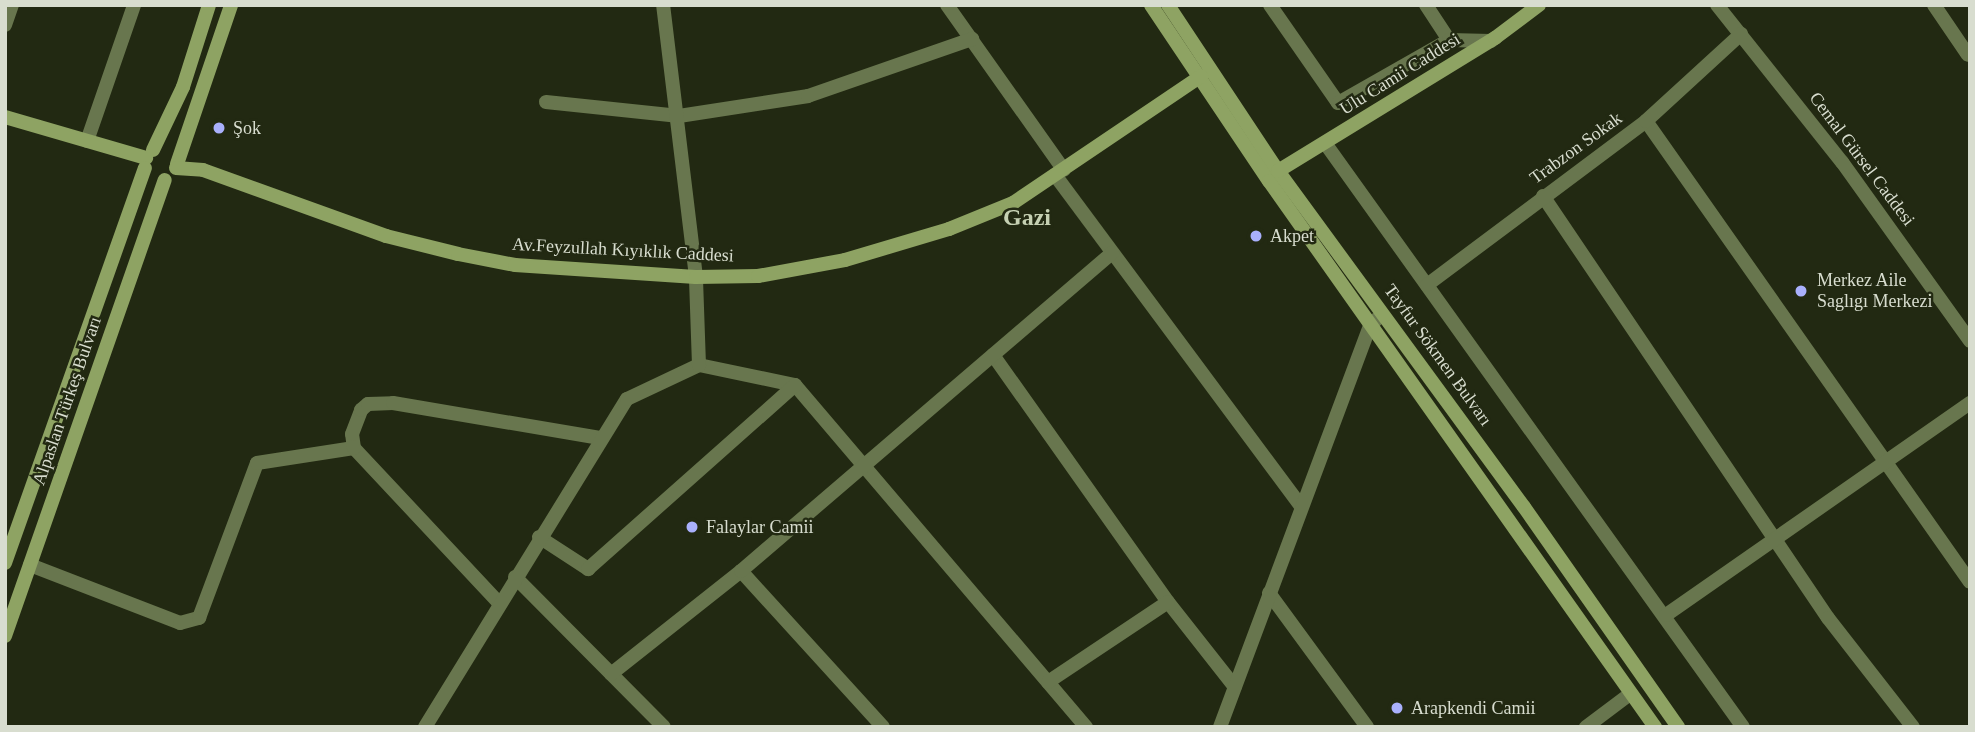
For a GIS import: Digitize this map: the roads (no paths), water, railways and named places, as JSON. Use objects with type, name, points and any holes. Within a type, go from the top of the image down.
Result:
[{"type":"main road","name":"Alpaslan Türkeş Bulvarı","points":[[5,564],[148,159],[183,87],[209,5]]},
{"type":"main road","name":"Alpaslan Türkeş Bulvarı","points":[[5,636],[165,180],[176,166],[231,5]]},
{"type":"main road","name":"Tayfur Sökmen Bulvarı","points":[[1152,5],[1370,325],[1655,727]]},
{"type":"main road","name":"Tayfur Sökmen Bulvarı","points":[[1168,5],[1279,171],[1384,313],[1678,727]]},
{"type":"main road","name":"Ulu Camii Caddesi","points":[[1279,171],[1491,41],[1539,5]]},
{"type":"main road","name":"Av.Feyzullah Kıyıklık Caddesi","points":[[176,166],[203,170],[386,236],[515,265],[696,277],[758,276],[845,260],[1000,208],[1059,172],[1201,76]]},
{"type":"main road","points":[[5,117],[148,159],[169,151],[176,166]]},
{"type":"main road","points":[[148,159],[155,180],[165,180]]},
{"type":"street","points":[[5,24],[12,5]]},
{"type":"street","points":[[88,141],[134,5]]},
{"type":"street","points":[[663,5],[696,277],[699,365]]},
{"type":"street","points":[[947,5],[972,38],[1112,253],[1301,506]]},
{"type":"street","points":[[1270,5],[1338,103],[1450,40],[1491,41]]},
{"type":"street","points":[[1426,5],[1450,40]]},
{"type":"street","name":"Cemal Gürsel Caddesi","points":[[1717,5],[1842,162],[1970,341]]},
{"type":"street","points":[[1934,5],[1968,55]]},
{"type":"street","name":"Trabzon Sokak","points":[[1427,285],[1646,121],[1741,34]]},
{"type":"street","points":[[546,102],[678,116],[808,96],[972,38]]},
{"type":"street","points":[[1646,121],[1882,462],[1970,582]]},
{"type":"street","points":[[1325,142],[1666,615],[1743,727]]},
{"type":"street","points":[[1543,196],[1775,539],[1887,698],[1913,727]]},
{"type":"street","points":[[611,674],[741,571],[1112,253]]},
{"type":"street","points":[[1220,727],[1370,325],[1384,313]]},
{"type":"street","points":[[993,355],[1168,602],[1235,687]]},
{"type":"street","points":[[425,727],[626,399],[699,365],[795,386],[1086,727]]},
{"type":"street","points":[[540,537],[588,569],[795,386]]},
{"type":"street","points":[[499,603],[354,449],[354,426],[368,404],[393,403],[600,438]]},
{"type":"street","points":[[1666,615],[1970,403]]},
{"type":"street","points":[[30,565],[180,623],[199,618],[257,463],[354,449]]},
{"type":"street","points":[[741,571],[883,727]]},
{"type":"street","points":[[515,577],[664,727]]},
{"type":"street","points":[[1269,593],[1367,727]]},
{"type":"street","points":[[1048,682],[1168,602]]},
{"type":"street","points":[[1586,727],[1630,694]]},
{"type":"place","name":"Şok","points":[[219,128]]},
{"type":"place","name":"Akpet","points":[[1256,236]]},
{"type":"place","name":"Merkez Aile Saglıgı Merkezi","points":[[1801,291]]},
{"type":"place","name":"Falaylar Camii","points":[[692,527]]},
{"type":"place","name":"Arapkendi Camii","points":[[1397,708]]},
{"type":"district","name":"Gazi","points":[[1027,218]]}]
